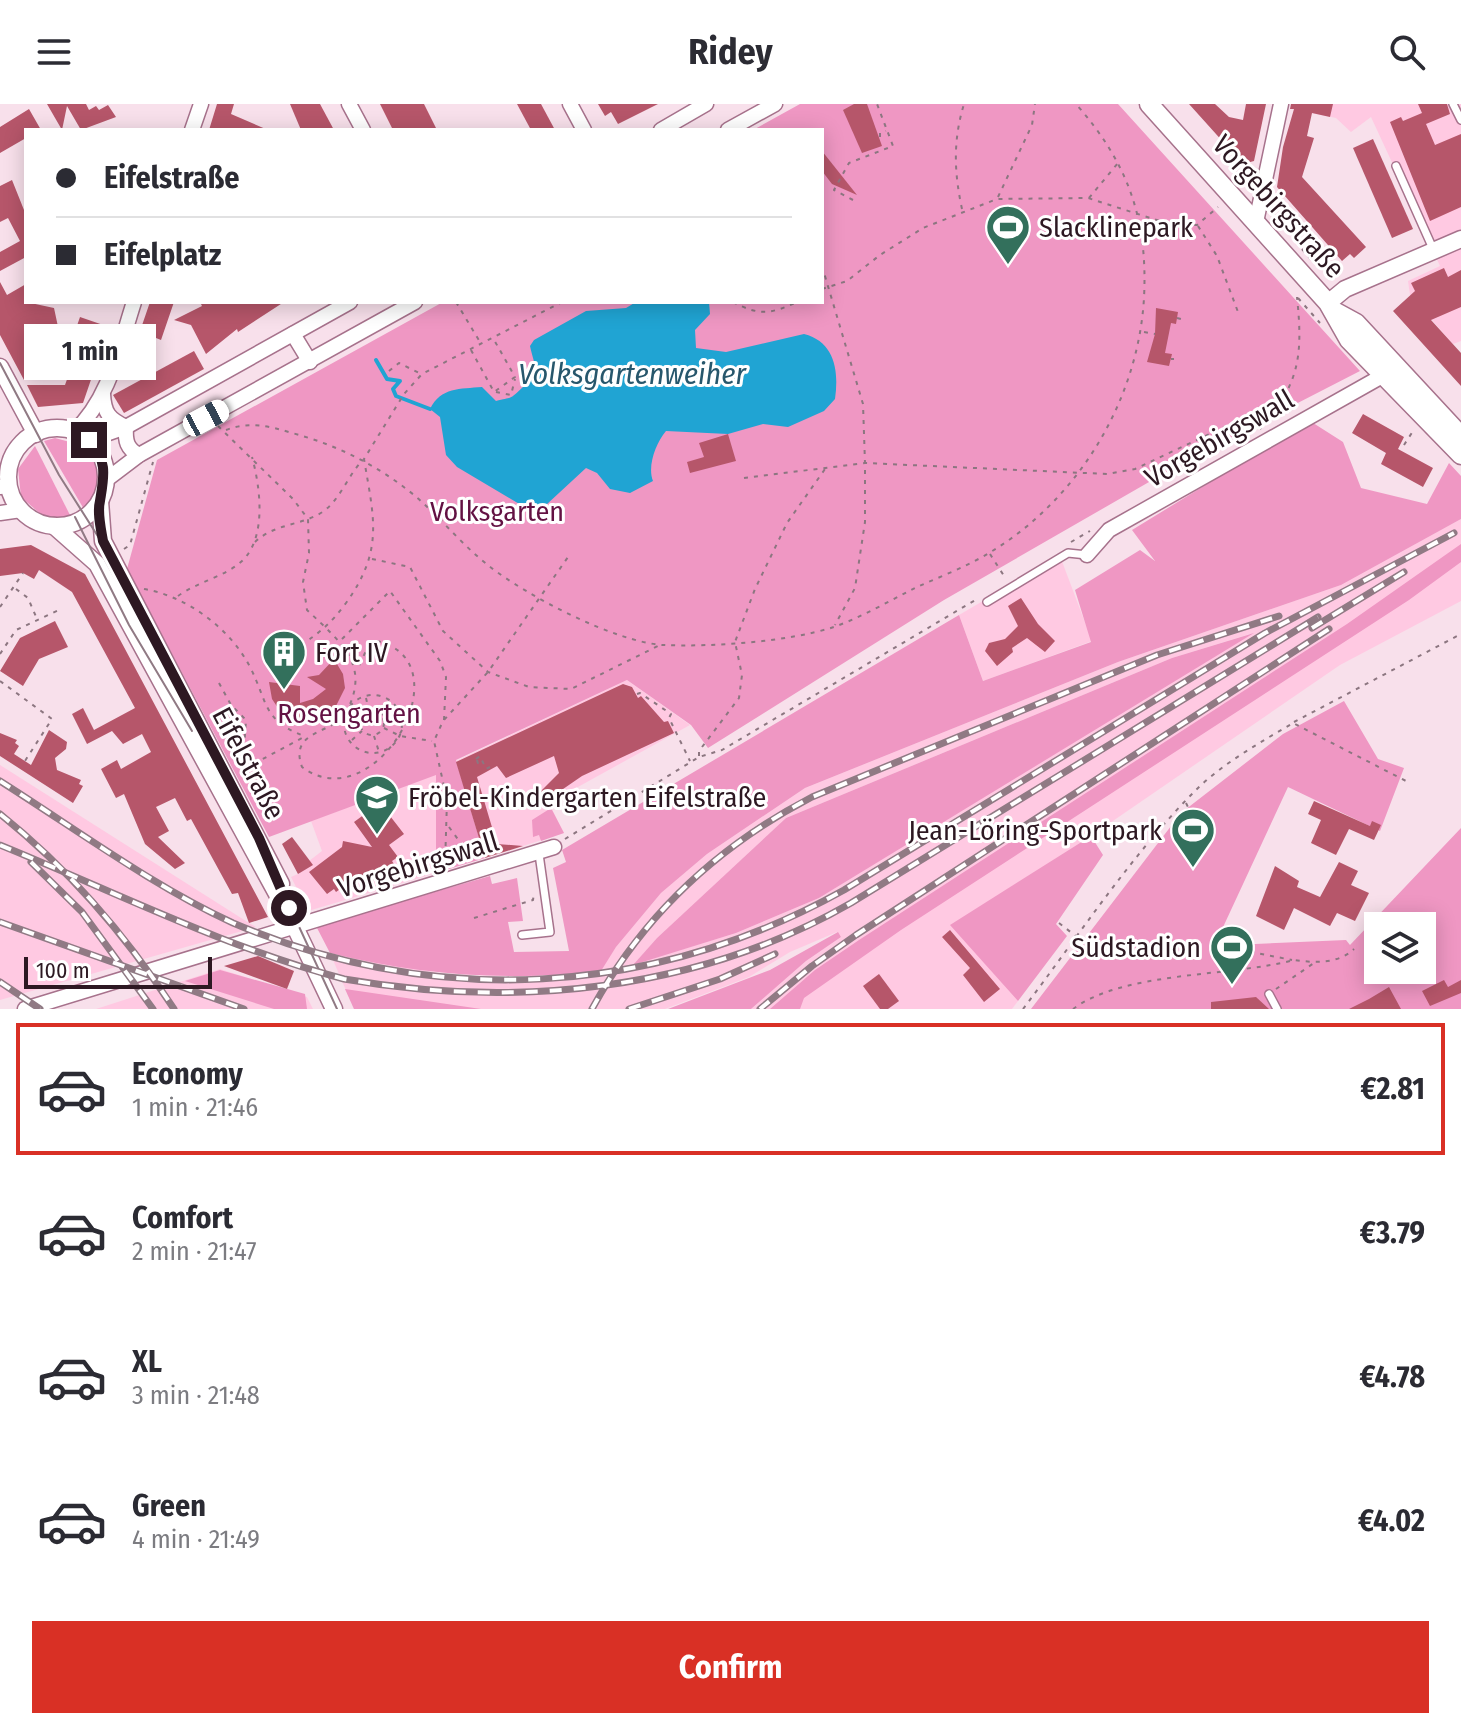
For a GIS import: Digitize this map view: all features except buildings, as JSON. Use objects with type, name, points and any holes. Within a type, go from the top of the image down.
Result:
[{"type":"main road","name":"Vorgebirgstraße","points":[[1149,104],[1256,222],[1349,340],[1461,455]]},
{"type":"main road","name":"Vorgebirgstraße","points":[[1329,314],[1356,323],[1461,436]]},
{"type":"street","points":[[193,128],[201,104]]},
{"type":"street","points":[[349,104],[362,128]]},
{"type":"street","points":[[570,104],[583,128]]},
{"type":"street","points":[[731,128],[756,108],[775,104]]},
{"type":"street","points":[[1256,222],[1281,104]]},
{"type":"street","points":[[664,128],[702,105]]},
{"type":"street","points":[[1329,314],[1345,289],[1461,239]]},
{"type":"street","points":[[74,432],[92,414],[103,394],[133,304]]},
{"type":"street","points":[[89,440],[126,427],[346,304]]},
{"type":"street","points":[[106,480],[145,452],[412,304]]},
{"type":"street","points":[[293,334],[310,362]]},
{"type":"street","points":[[0,367],[36,434]]},
{"type":"street","name":"Vorgebirgswall","points":[[1087,555],[1109,530],[1384,375]]},
{"type":"street","points":[[103,394],[104,408],[111,420],[126,427]]},
{"type":"street","points":[[126,427],[125,440],[131,451],[145,452]]},
{"type":"street","points":[[48,430],[74,432],[89,440],[104,463],[106,480],[100,501],[82,519],[54,526],[33,520],[21,510],[4,480],[16,451],[36,434],[48,430]]},
{"type":"street","name":"Eifelstraße","points":[[100,501],[103,541],[270,861],[295,927]]},
{"type":"street","points":[[0,513],[21,510]]},
{"type":"street","name":"Eifelstraße","points":[[54,526],[97,564],[295,927]]},
{"type":"street","name":"Vorgebirgswall","points":[[25,1009],[482,872],[554,847]]},
{"type":"street","points":[[295,927],[334,1009]]},
{"type":"lane","points":[[1453,104],[1461,120]]},
{"type":"lane","points":[[1396,166],[1434,251]]},
{"type":"lane","points":[[984,600],[1068,553],[1087,555]]},
{"type":"lane","points":[[522,935],[550,932],[539,854]]},
{"type":"lane","points":[[1269,994],[1277,1009]]},
{"type":"path","points":[[853,200],[834,190],[849,163],[893,146],[877,104]]},
{"type":"path","points":[[962,210],[955,178],[955,146],[964,104]]},
{"type":"path","points":[[997,199],[1032,125],[1035,104]]},
{"type":"path","points":[[226,430],[244,423],[283,430],[321,441],[364,459],[414,495],[490,567],[537,598],[602,628],[660,645],[735,642],[834,627],[990,553],[1039,517],[1079,472],[1117,412],[1142,332],[1145,272],[1139,214],[1119,161],[1103,135],[1076,104]]},
{"type":"path","points":[[880,137],[880,133],[887,130]]},
{"type":"path","points":[[1088,198],[1119,161]]},
{"type":"path","points":[[824,288],[847,281],[880,255],[962,210],[997,199],[1088,198],[1172,225],[1197,225],[1231,195]]},
{"type":"path","points":[[1197,225],[1217,256],[1238,312]]},
{"type":"path","points":[[824,273],[863,404],[865,463],[865,522],[855,588],[834,627]]},
{"type":"path","points":[[1257,431],[1279,407],[1294,378],[1302,346],[1297,297],[1329,314]]},
{"type":"path","points":[[457,304],[481,344]]},
{"type":"path","points":[[177,597],[196,583],[243,560],[264,533],[286,523],[308,519],[324,510],[337,497],[404,394],[422,374],[558,304]]},
{"type":"path","points":[[737,304],[754,313],[769,314],[792,304]]},
{"type":"path","points":[[1142,332],[1155,334]]},
{"type":"path","points":[[493,338],[515,377],[511,395],[494,392]]},
{"type":"path","points":[[470,349],[494,392]]},
{"type":"path","points":[[389,371],[399,363],[422,374]]},
{"type":"path","points":[[494,392],[515,377]]},
{"type":"path","points":[[744,478],[865,463],[1107,474],[1135,469],[1265,408],[1279,407],[1304,419]]},
{"type":"path","points":[[206,418],[226,430],[308,519],[309,553],[303,582],[307,610],[341,640],[357,670]]},
{"type":"path","points":[[1404,445],[1414,430]]},
{"type":"path","points":[[111,557],[130,545],[155,457],[145,452]]},
{"type":"path","points":[[252,456],[260,489],[253,544]]},
{"type":"path","points":[[301,645],[327,629],[361,582],[371,559],[374,516],[364,459]]},
{"type":"path","points":[[699,757],[699,751],[739,698],[742,675],[735,642],[755,589],[787,523],[826,468]]},
{"type":"path","points":[[1059,549],[1099,525]]},
{"type":"path","points":[[990,553],[1006,580]]},
{"type":"path","points":[[444,882],[447,800],[434,741],[443,721],[488,672],[568,557]]},
{"type":"path","points":[[371,559],[410,567],[443,631],[488,672],[529,687],[571,689],[660,645]]},
{"type":"path","points":[[0,607],[23,573]]},
{"type":"path","points":[[126,587],[177,597],[208,619],[242,654],[273,719],[305,737]]},
{"type":"path","points":[[15,589],[28,598],[38,620]]},
{"type":"path","points":[[341,640],[390,591],[440,661],[446,677],[443,721]]},
{"type":"path","points":[[554,847],[690,762],[722,750],[984,600]]},
{"type":"path","points":[[0,654],[16,630],[59,610]]},
{"type":"path","points":[[1023,1009],[1185,802],[1224,766],[1293,723],[1461,634]]},
{"type":"path","points":[[305,737],[299,748],[302,767],[324,780],[339,781],[355,775],[393,745],[400,736],[415,693],[414,678],[404,654],[395,645],[377,641],[365,653],[357,670],[356,689],[347,711],[345,728],[351,742],[359,750],[379,752],[393,745]]},
{"type":"path","points":[[0,681],[52,719],[23,764]]},
{"type":"path","points":[[219,683],[231,705],[246,720],[244,748],[251,759],[259,761],[336,724],[365,696],[382,696],[394,704],[402,716],[400,736]]},
{"type":"path","points":[[637,694],[671,714],[669,718],[690,762]]},
{"type":"path","points":[[365,696],[369,712]]},
{"type":"path","points":[[381,715],[394,704]]},
{"type":"path","points":[[347,711],[362,718]]},
{"type":"path","points":[[362,718],[369,712]]},
{"type":"path","points":[[369,712],[381,715]]},
{"type":"path","points":[[381,715],[383,728]]},
{"type":"path","points":[[362,718],[363,731]]},
{"type":"path","points":[[1293,723],[1406,781]]},
{"type":"path","points":[[383,728],[400,736],[434,741]]},
{"type":"path","points":[[374,735],[383,728]]},
{"type":"path","points":[[351,742],[363,731]]},
{"type":"path","points":[[363,731],[374,735]]},
{"type":"path","points":[[374,735],[379,752]]},
{"type":"path","points":[[479,767],[476,759],[480,756],[486,769],[490,767]]},
{"type":"path","points":[[1185,802],[1194,819]]},
{"type":"path","points":[[448,826],[482,872]]},
{"type":"path","points":[[474,918],[533,900],[542,882]]},
{"type":"path","points":[[1059,923],[1078,938]]},
{"type":"path","points":[[1222,943],[1231,948],[1315,962],[1338,959],[1354,949]]},
{"type":"path","points":[[1073,1009],[1097,995],[1125,987],[1293,960]]},
{"type":"path","points":[[1287,981],[1315,962]]},
{"type":"shaded area","points":[[1292,104],[1461,104],[1461,341],[1453,344],[1410,295],[1408,281],[1440,266],[1371,117],[1351,132],[1336,118],[1291,109]]},
{"type":"shaded area","points":[[1461,519],[1461,601],[1340,665],[1091,836],[951,925],[1018,1001],[1012,1009],[751,1009],[806,961],[841,937],[837,932],[790,952],[749,977],[665,1009],[354,1009],[330,953],[455,976],[544,978],[600,971],[661,893],[707,854],[805,788],[1118,662],[1341,585]],"holes":[[[1250,634],[819,898],[736,933],[634,964],[657,938],[786,818],[1172,658]]]},
{"type":"shaded area","points":[[1060,556],[1092,641],[983,681],[959,615]]},
{"type":"shaded area","points":[[627,680],[690,725],[549,803],[564,833],[485,858],[456,761]]},
{"type":"shaded area","points":[[0,765],[249,923],[256,927],[0,1000]]},
{"type":"shaded area","name":"Fröbel-Kindergarten Eifelstraße","points":[[437,774],[436,873],[308,911],[291,877],[300,873],[300,868],[322,851],[311,821]]},
{"type":"shaded area","points":[[220,969],[307,997],[313,1009],[96,1009]]},
{"type":"green space","name":"Volksgarten","points":[[800,104],[1118,104],[1360,371],[1189,459],[944,600],[708,748],[691,725],[627,680],[456,760],[485,858],[436,873],[436,775],[269,837],[127,569],[157,460],[439,304],[824,304],[824,128],[757,128]]},
{"type":"green space","points":[[1310,421],[1343,442],[1361,488],[1427,504],[1449,463],[1461,476],[1461,519],[1341,585],[1118,662],[805,788],[707,854],[661,893],[616,947],[601,971],[532,976],[464,974],[397,967],[330,953],[316,926],[490,876],[492,884],[517,878],[523,921],[508,922],[514,952],[569,951],[553,868],[566,862],[562,850],[959,615],[983,681],[1091,642],[1075,590],[1140,550],[1155,561],[1132,530]]},
{"type":"green space","points":[[55,438],[81,445],[94,460],[99,486],[97,495],[85,511],[44,441]]},
{"type":"green space","points":[[35,446],[72,519],[45,518],[21,497],[18,469]]},
{"type":"green space","points":[[1461,544],[1461,562],[1409,600],[901,930],[804,998],[800,1009],[770,1009],[815,970],[859,940],[1347,624]]},
{"type":"green space","points":[[1254,633],[819,898],[736,933],[633,965],[657,938],[786,818],[1172,658]]},
{"type":"green space","name":"Jean-Löring-Sportpark","points":[[1344,701],[1378,759],[1404,768],[1380,831],[1288,787],[1218,938],[1233,945],[1346,940],[1350,945],[1364,930],[1364,984],[1436,984],[1436,912],[1381,912],[1461,828],[1461,1009],[1031,1009],[1181,813],[1283,734]]},
{"type":"green space","points":[[551,808],[564,833],[541,841],[539,835],[533,837],[532,820]]},
{"type":"green space","points":[[1091,836],[1103,855],[1056,924],[1067,936],[1018,1001],[950,925]]},
{"type":"green space","points":[[838,932],[841,937],[806,961],[751,1009],[668,1009],[770,970]]},
{"type":"green space","points":[[220,970],[305,994],[307,1009],[274,1009],[185,981]]},
{"type":"green space","points":[[345,989],[481,1009],[354,1009]]},
{"type":"water","name":"Volksgartenweiher","points":[[633,304],[709,304],[710,314],[695,330],[696,348],[726,352],[804,334],[814,338],[833,359],[835,399],[824,411],[788,427],[763,424],[728,434],[666,431],[654,455],[651,469],[653,481],[630,493],[610,489],[597,473],[586,468],[546,505],[521,505],[457,467],[446,455],[440,417],[430,409],[440,397],[452,390],[482,387],[496,401],[511,397],[529,382],[534,373],[530,346],[534,340],[586,311],[626,308]]},
{"type":"waterway","points":[[376,360],[387,379],[400,381],[393,389],[396,396],[430,409]]},
{"type":"tram line","points":[[0,363],[59,475],[111,557],[248,816],[337,1009]]},
{"type":"tram line","points":[[75,517],[129,625],[192,731]]},
{"type":"railway","points":[[0,781],[143,874],[203,908],[233,923],[310,951],[387,969],[465,979],[543,979],[620,970],[696,952],[771,926],[844,890],[1265,633],[1454,533]]},
{"type":"railway","points":[[1312,628],[1404,572]]},
{"type":"railway","points":[[592,1009],[612,975],[659,914],[715,861],[778,816],[812,797],[1157,655],[1279,616]]},
{"type":"railway","points":[[0,845],[213,935],[344,979],[409,988],[475,992],[540,991],[605,985],[669,974],[732,956],[792,933],[851,903],[1318,617]]},
{"type":"railway","points":[[760,1009],[856,935],[1329,629]]},
{"type":"railway","points":[[0,814],[26,835],[95,904],[174,1009]]},
{"type":"railway","points":[[31,862],[82,912],[153,1009]]},
{"type":"railway","points":[[0,922],[244,1009]]},
{"type":"railway","points":[[629,1009],[720,979],[775,954]]},
{"type":"railway","points":[[0,982],[40,1009]]},
{"type":"place","name":"Slacklinepark","points":[[1008,266]]},
{"type":"place","name":"Fort IV","points":[[284,691]]},
{"type":"place","name":"Fröbel-Kindergarten Eifelstraße","points":[[377,836]]},
{"type":"place","name":"Jean-Löring-Sportpark","points":[[1193,869]]},
{"type":"place","name":"Südstadion","points":[[1232,986]]},
{"type":"route","points":[[89,440],[98,451],[106,473],[100,501],[103,541],[259,838],[289,908]]},
{"type":"park label","name":"Rosengarten","points":[[349,713]]}]
